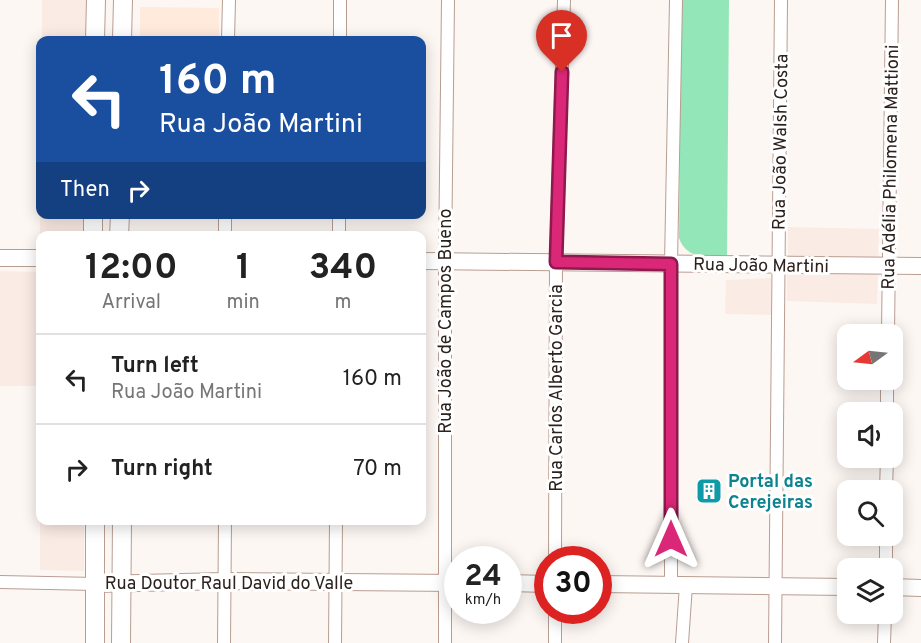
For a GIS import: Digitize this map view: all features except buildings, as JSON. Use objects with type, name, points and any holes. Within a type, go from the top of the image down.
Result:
[{"type":"main road","points":[[95,36],[96,0]]},
{"type":"main road","points":[[122,36],[123,0]]},
{"type":"main road","points":[[95,525],[95,643]]},
{"type":"main road","points":[[121,643],[122,525]]},
{"type":"street","points":[[228,36],[229,0]]},
{"type":"street","points":[[340,0],[340,36]]},
{"type":"street","name":"Rua João de Campos Bueno","points":[[448,0],[445,261],[451,546]]},
{"type":"street","name":"Rua Carlos Alberto Garcia","points":[[555,546],[556,262],[564,0]]},
{"type":"street","points":[[675,0],[671,264],[678,585],[682,643]]},
{"type":"street","name":"Rua João Walsh Costa","points":[[775,643],[782,0]]},
{"type":"street","name":"Rua Adélia Philomena Mattioni","points":[[888,324],[892,0]]},
{"type":"street","points":[[0,258],[36,258]]},
{"type":"street","name":"Rua João Martini","points":[[426,261],[921,266]]},
{"type":"street","points":[[224,643],[225,525]]},
{"type":"street","points":[[335,643],[336,525]]},
{"type":"street","name":"Rua Doutor Raul David do Valle","points":[[0,582],[444,583]]},
{"type":"street","points":[[612,584],[837,587]]},
{"type":"street","points":[[903,587],[921,588]]},
{"type":"street","name":"Rua João de Campos Bueno","points":[[445,643],[447,624]]},
{"type":"street","points":[[555,624],[555,643]]},
{"type":"street","points":[[885,624],[885,643]]},
{"type":"shaded area","points":[[42,0],[89,0],[89,36],[42,36]]},
{"type":"shaded area","points":[[140,7],[219,8],[219,36],[140,36]]},
{"type":"shaded area","points":[[40,219],[87,219],[87,231],[40,231]]},
{"type":"shaded area","points":[[788,227],[879,229],[878,260],[788,257]]},
{"type":"shaded area","points":[[0,271],[36,272],[36,386],[0,386]]},
{"type":"shaded area","points":[[787,271],[878,273],[877,304],[787,301]]},
{"type":"shaded area","points":[[771,278],[771,315],[725,314],[726,280]]},
{"type":"shaded area","points":[[40,525],[84,525],[84,571],[40,570]]},
{"type":"green space","points":[[681,0],[729,0],[727,257],[705,257],[692,254],[679,238]]},
{"type":"place","name":"Portal das Cerejeiras","points":[[709,491]]},
{"type":"route","points":[[562,72],[556,262],[671,264],[671,539]]}]
